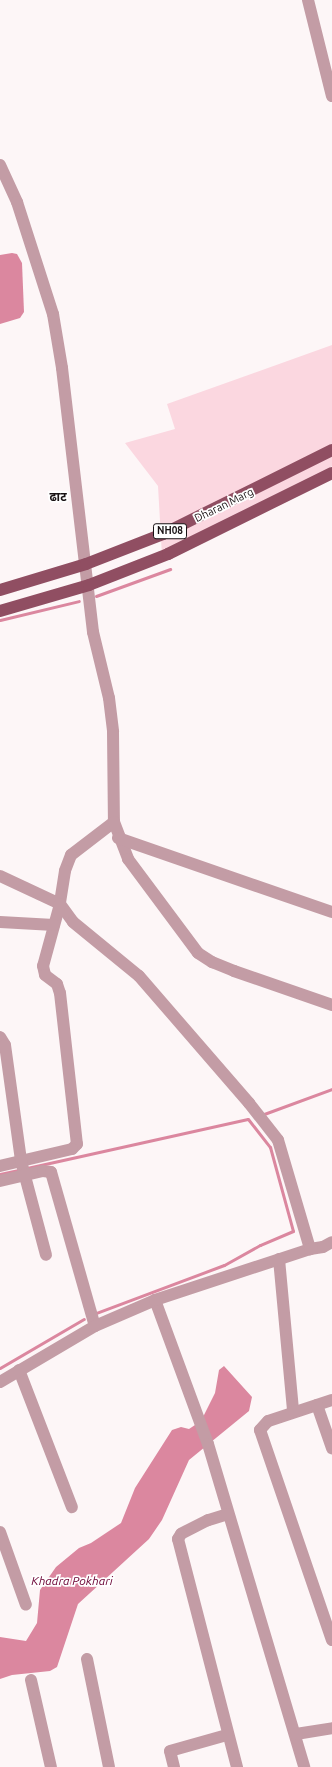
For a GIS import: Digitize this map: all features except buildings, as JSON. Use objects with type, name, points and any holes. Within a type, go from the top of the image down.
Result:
[{"type":"main road","name":"Dharan Marg","points":[[0,590],[86,564],[163,534],[332,450]]},
{"type":"main road","name":"Dharan Marg","points":[[0,611],[89,585],[168,554],[332,473]]},
{"type":"street","points":[[308,0],[332,96]]},
{"type":"street","points":[[0,165],[16,202],[53,314],[62,368],[89,585],[93,632],[109,698],[112,725],[114,822],[118,838],[145,884],[198,953],[212,962],[320,1002],[332,1004]]},
{"type":"street","points":[[0,1166],[72,1149],[77,1144],[60,993],[57,984],[44,971],[60,904],[65,871],[71,855],[114,822]]},
{"type":"street","points":[[118,838],[332,912]]},
{"type":"street","points":[[0,876],[60,904],[73,922],[139,976],[249,1103],[278,1140],[310,1249]]},
{"type":"street","points":[[0,922],[54,925]]},
{"type":"street","points":[[0,1038],[5,1045],[21,1161],[46,1255]]},
{"type":"street","points":[[0,1181],[48,1171],[52,1174],[95,1326]]},
{"type":"street","points":[[0,1382],[95,1326],[155,1300],[279,1258],[310,1249],[329,1248]]},
{"type":"street","points":[[279,1258],[293,1412]]},
{"type":"street","points":[[155,1300],[208,1444],[274,1674],[296,1734],[304,1767]]},
{"type":"street","points":[[19,1370],[72,1507]]},
{"type":"street","points":[[332,1400],[268,1421],[260,1430],[332,1640]]},
{"type":"street","points":[[317,1405],[332,1448]]},
{"type":"street","points":[[228,1514],[208,1520],[181,1534],[178,1539],[227,1734],[237,1767]]},
{"type":"street","points":[[0,1532],[26,1605]]},
{"type":"street","points":[[87,1659],[109,1767]]},
{"type":"street","points":[[31,1680],[51,1767]]},
{"type":"street","points":[[296,1734],[332,1728]]},
{"type":"street","points":[[174,1767],[170,1751],[227,1734]]},
{"type":"shaded area","points":[[332,345],[332,466],[313,483],[162,556],[158,486],[125,443],[175,429],[167,404]]},
{"type":"water","points":[[12,253],[17,254],[22,263],[24,312],[20,318],[0,324],[0,255]]},
{"type":"water","name":"Khadra Pokhari","points":[[224,1366],[252,1397],[249,1411],[189,1460],[162,1520],[149,1539],[78,1604],[57,1667],[50,1671],[12,1675],[0,1679],[0,1637],[26,1641],[37,1623],[40,1590],[56,1567],[79,1548],[91,1543],[121,1523],[135,1488],[172,1430],[181,1427],[189,1429],[201,1421],[215,1393],[219,1370]]},
{"type":"waterway","points":[[96,596],[170,569]]},
{"type":"waterway","points":[[0,620],[79,601]]},
{"type":"waterway","points":[[264,1114],[332,1089]]},
{"type":"waterway","points":[[27,1168],[248,1119],[270,1147],[293,1231],[260,1245],[224,1265],[96,1313]]},
{"type":"waterway","points":[[0,1174],[19,1170]]},
{"type":"waterway","points":[[0,1368],[84,1319]]},
{"type":"district","name":"ढाट","points":[[58,497]]}]
